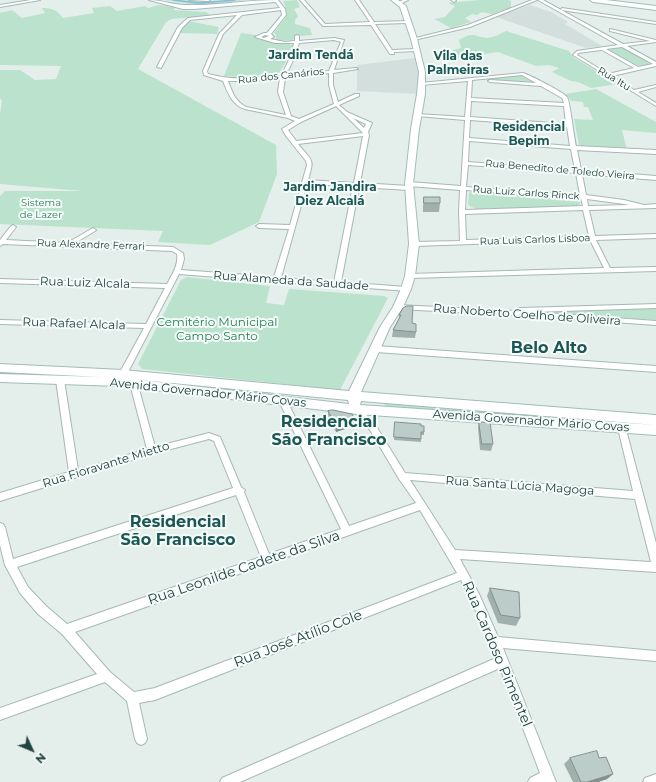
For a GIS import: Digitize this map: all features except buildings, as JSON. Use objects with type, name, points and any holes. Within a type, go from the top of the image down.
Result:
[{"type":"main road","points":[[152,0],[183,7],[276,0]]},
{"type":"main road","points":[[160,0],[192,6],[259,0]]},
{"type":"main road","points":[[595,0],[613,4],[630,5]]},
{"type":"main road","points":[[595,0],[656,9]]},
{"type":"main road","points":[[360,403],[366,370],[385,327],[398,307],[406,289],[410,276],[414,244],[409,186],[422,72],[414,39],[400,1]]},
{"type":"main road","name":"Avenida Governador Mário Covas","points":[[0,368],[123,374],[360,403],[656,430]]},
{"type":"main road","name":"Avenida Governador Mário Covas","points":[[0,378],[134,384],[283,402],[360,403],[656,420]]},
{"type":"street","points":[[0,6],[38,0]]},
{"type":"street","points":[[191,0],[208,0]]},
{"type":"street","points":[[276,0],[283,9],[284,15],[269,34],[261,34],[258,36],[259,38],[279,42],[334,39],[341,40],[343,43],[331,71],[331,85],[336,104],[365,133]]},
{"type":"street","points":[[302,0],[322,24],[326,25],[408,22]]},
{"type":"street","points":[[358,0],[391,52],[417,50]]},
{"type":"street","points":[[414,39],[469,26],[535,0]]},
{"type":"street","points":[[540,0],[656,65]]},
{"type":"street","points":[[555,8],[656,23]]},
{"type":"street","points":[[159,67],[180,26],[185,22],[194,18],[283,9]]},
{"type":"street","name":"Rua dos Canários","points":[[240,14],[221,34],[205,71],[206,75],[225,80],[253,80],[356,69]]},
{"type":"street","points":[[607,37],[617,17]]},
{"type":"street","points":[[610,30],[656,41]]},
{"type":"street","points":[[266,39],[272,37],[269,34]]},
{"type":"street","points":[[288,117],[282,98],[281,84],[296,52],[297,36]]},
{"type":"street","points":[[603,49],[656,41]]},
{"type":"street","points":[[603,49],[638,69]]},
{"type":"street","name":"Rua Itu","points":[[603,49],[575,53],[576,56],[656,105]]},
{"type":"street","points":[[608,75],[656,65]]},
{"type":"street","points":[[421,84],[523,74],[564,97],[567,105],[569,126],[592,238],[608,270]]},
{"type":"street","points":[[463,243],[462,212],[464,163],[470,79]]},
{"type":"street","points":[[479,79],[502,83],[544,85]]},
{"type":"street","points":[[225,80],[234,102],[238,105],[299,121]]},
{"type":"street","points":[[634,91],[656,86]]},
{"type":"street","points":[[277,280],[307,182],[310,163],[285,129],[299,121],[357,95]]},
{"type":"street","points":[[468,99],[567,105]]},
{"type":"street","points":[[337,285],[368,122],[346,113]]},
{"type":"street","points":[[417,115],[569,126]]},
{"type":"street","points":[[295,143],[365,133]]},
{"type":"street","points":[[466,139],[574,148],[656,152]]},
{"type":"street","name":"Rua Benedito de Toledo Vieira","points":[[464,163],[656,178]]},
{"type":"street","name":"Rua Luiz Carlos Rinck","points":[[307,182],[463,188],[585,198],[624,202],[642,206]]},
{"type":"street","points":[[462,212],[656,206]]},
{"type":"street","points":[[259,226],[292,228]]},
{"type":"street","points":[[1,243],[13,227]]},
{"type":"street","points":[[68,245],[94,230]]},
{"type":"street","name":"Rua Luis Carlos Lisboa","points":[[414,244],[656,236]]},
{"type":"street","name":"Rua Alexandre Ferrari","points":[[1,243],[173,249],[180,253],[181,259],[177,272]]},
{"type":"street","points":[[410,276],[656,268]]},
{"type":"street","points":[[123,374],[177,272]]},
{"type":"street","name":"Rua Alameda da Saudade","points":[[177,272],[406,289]]},
{"type":"street","name":"Rua Luiz Alcala","points":[[0,280],[170,286]]},
{"type":"street","points":[[513,313],[527,308],[656,306]]},
{"type":"street","name":"Rua Noberto Coelho de Oliveira","points":[[398,307],[656,323]]},
{"type":"street","name":"Rua Rafael Alcala","points":[[0,322],[148,326]]},
{"type":"street","points":[[376,349],[656,369]]},
{"type":"street","points":[[60,380],[74,474]]},
{"type":"street","points":[[134,384],[152,451]]},
{"type":"street","points":[[283,402],[347,532]]},
{"type":"street","name":"Rua Cardoso Pimentel","points":[[360,403],[402,476],[452,554],[475,597],[495,642],[549,779]]},
{"type":"street","points":[[622,428],[656,562]]},
{"type":"street","name":"Rua Fioravante Mietto","points":[[0,497],[152,451],[208,436],[213,437],[219,443],[240,490]]},
{"type":"street","name":"Rua Santa Lúcia Magoga","points":[[402,476],[639,495]]},
{"type":"street","points":[[10,565],[240,490],[267,560]]},
{"type":"street","name":"Rua Leonilde Cadete da Silva","points":[[66,630],[422,505]]},
{"type":"street","points":[[0,527],[10,565],[24,590],[42,610],[66,630],[106,676],[132,698],[141,738]]},
{"type":"street","points":[[452,554],[656,567]]},
{"type":"street","name":"Rua José Atílio Cole","points":[[132,698],[155,694],[463,575]]},
{"type":"street","points":[[495,642],[656,656]]},
{"type":"street","points":[[226,782],[502,661]]},
{"type":"street","points":[[0,714],[106,676]]},
{"type":"street","points":[[534,782],[549,779]]},
{"type":"street","points":[[649,782],[656,780]]},
{"type":"shaded area","points":[[530,5],[551,12],[568,22],[565,24],[602,46],[586,48],[496,17]]},
{"type":"shaded area","points":[[415,58],[418,75],[416,94],[357,91],[357,65]]},
{"type":"green space","points":[[165,0],[199,1],[251,0],[195,5]]},
{"type":"green space","points":[[297,0],[300,7],[294,9],[298,16],[295,20],[295,24],[310,28],[312,35],[302,36],[296,34],[293,40],[276,41],[276,36],[274,33],[286,15],[283,1]]},
{"type":"green space","points":[[479,0],[508,0],[511,1],[511,8],[492,14],[482,12],[477,15],[472,14],[465,18],[471,22],[451,28],[434,19],[445,17],[455,6],[448,3]]},
{"type":"green space","name":"Sistema de Lazer","points":[[159,5],[176,7],[173,10],[206,12],[210,15],[172,19],[166,22],[138,69],[276,145],[277,174],[259,222],[210,245],[158,242],[163,231],[0,224],[0,196],[5,191],[82,191],[0,184],[0,114],[2,101],[0,98],[0,70],[20,70],[35,80],[56,79],[61,66],[0,65],[0,13],[12,10],[22,18],[45,13],[42,8],[46,8],[56,11],[63,18],[94,13],[92,8],[110,6],[117,11],[145,6],[148,8]]},
{"type":"green space","points":[[188,21],[219,27],[217,34],[178,33]]},
{"type":"green space","points":[[506,31],[569,51],[573,57],[617,84],[591,88],[552,72],[559,68],[549,65],[536,66],[498,52],[458,58],[453,50],[461,48],[459,40],[468,36],[474,35],[489,38]]},
{"type":"green space","points":[[241,33],[256,35],[258,38],[273,43],[293,45],[292,52],[279,73],[253,78],[224,76]]},
{"type":"green space","points":[[622,47],[651,64],[640,66],[629,62],[609,50],[611,48]]},
{"type":"green space","points":[[521,75],[525,76],[532,82],[490,79]]},
{"type":"green space","points":[[596,89],[656,122],[656,133],[622,130],[627,150],[585,147],[579,145],[574,119],[593,120],[588,107],[584,107],[583,102],[571,101],[566,94]]},
{"type":"green space","points":[[473,190],[576,199],[581,203],[578,206],[476,209],[468,205],[469,193]]},
{"type":"green space","name":"Cemitério Municipal Campo Santo","points":[[187,277],[270,286],[266,303],[284,305],[289,289],[384,296],[388,298],[340,390],[142,369],[138,364],[181,280]]},
{"type":"green space","points":[[656,308],[656,320],[532,312],[531,310]]},
{"type":"green space","points":[[384,403],[656,423],[656,426],[385,406]]},
{"type":"waterway","points":[[173,0],[199,3],[235,0]]},
{"type":"district","name":"Jardim Tendá","points":[[311,55]]},
{"type":"district","name":"Vila das Palmeiras","points":[[458,63]]},
{"type":"district","name":"Residencial Bepim","points":[[529,134]]},
{"type":"district","name":"Jardim Jandira Diez Alcalá","points":[[330,194]]},
{"type":"district","name":"Belo Alto","points":[[549,348]]},
{"type":"district","name":"Residencial São Francisco","points":[[329,431]]},
{"type":"district","name":"Residencial São Francisco","points":[[178,531]]}]
